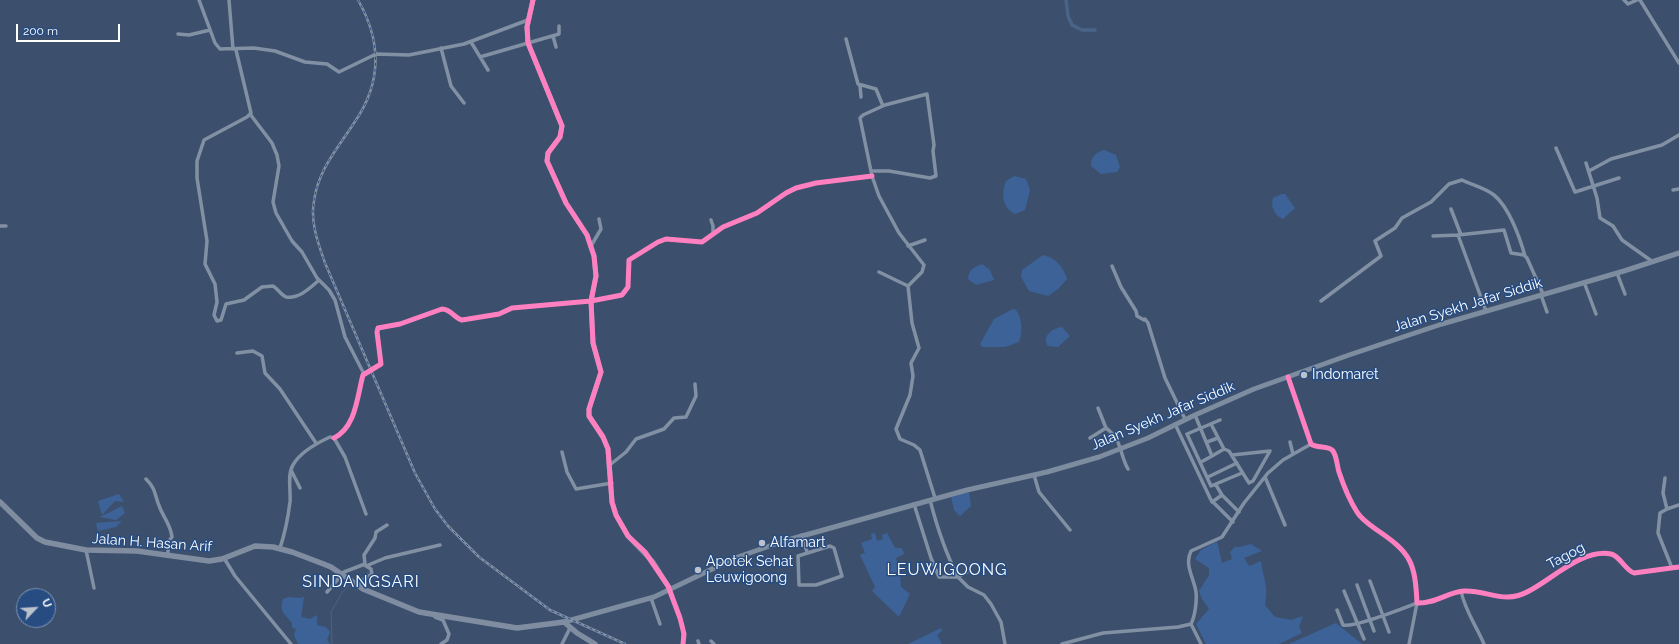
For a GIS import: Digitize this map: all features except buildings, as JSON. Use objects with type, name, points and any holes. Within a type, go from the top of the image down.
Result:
[{"type":"main road","points":[[533,0],[528,20],[528,43],[562,126],[560,137],[548,153],[547,161],[566,203],[582,226],[591,246],[596,276],[591,301],[593,343],[601,372],[588,413],[606,442],[611,464],[612,502],[624,530],[653,562],[670,589]]},
{"type":"main road","name":"Jalan Syekh Jafar Siddik","points":[[564,622],[651,598],[745,554],[802,535],[933,499],[1086,462],[1122,449],[1185,419],[1254,389],[1288,377],[1442,324],[1617,273],[1679,253]]},
{"type":"main road","name":"Jalan H. Hasan Arif","points":[[0,502],[38,540],[86,550],[137,551],[206,561],[224,558],[255,546],[281,544],[344,572],[353,584],[419,612],[517,628],[564,622]]},
{"type":"main road","points":[[564,622],[592,643]]},
{"type":"street","points":[[199,0],[216,46],[220,49],[254,48],[275,51],[305,62],[328,64],[339,72],[376,54],[409,56],[471,42],[528,20]]},
{"type":"street","points":[[229,0],[235,49],[248,96],[250,114],[272,143],[277,155],[279,166],[273,202],[276,213],[292,241],[302,252],[318,280],[326,287],[335,300],[345,337],[364,374],[356,410],[343,432],[334,438],[330,437],[316,443],[296,460],[291,469],[290,502],[281,544]]},
{"type":"street","points":[[1624,0],[1628,4],[1638,0],[1679,63]]},
{"type":"street","points":[[480,57],[553,36],[560,33],[559,26]]},
{"type":"street","points":[[178,34],[189,35],[210,30]]},
{"type":"street","points":[[553,36],[556,47]]},
{"type":"street","points":[[846,40],[857,82],[860,86],[861,97]]},
{"type":"street","points":[[471,42],[488,70]]},
{"type":"street","points":[[442,48],[451,86],[464,103]]},
{"type":"street","points":[[860,86],[877,90],[883,106]]},
{"type":"street","points":[[364,374],[381,364],[377,331],[382,327],[400,324],[442,309],[447,309],[456,318],[462,320],[499,314],[512,308],[591,301],[625,294],[628,287],[629,260],[658,242],[670,239],[702,242],[723,226],[758,213],[786,192],[796,188],[816,183],[871,173],[889,171],[934,178],[937,175],[927,94],[883,106],[860,118],[871,173],[882,202],[908,246],[921,261],[924,267],[919,276],[908,286]]},
{"type":"street","points":[[250,114],[204,140],[197,162],[197,178],[207,241],[205,264],[215,284],[217,302],[215,318],[218,321],[221,320],[226,304],[244,300],[262,287],[273,286],[288,297],[303,293],[318,280]]},
{"type":"street","points":[[1589,171],[1611,160],[1662,146],[1679,135]]},
{"type":"street","points":[[1556,148],[1575,192],[1619,178]]},
{"type":"street","points":[[1586,163],[1594,187],[1600,218],[1613,226],[1622,240],[1653,262]]},
{"type":"street","points":[[1321,301],[1376,262],[1380,256],[1375,241],[1394,228],[1402,218],[1431,202],[1449,184],[1462,180],[1493,194],[1501,202],[1516,230],[1525,256],[1542,294],[1547,312]]},
{"type":"street","points":[[1673,190],[1679,189]]},
{"type":"street","points":[[1451,209],[1486,311]]},
{"type":"street","points":[[591,246],[601,229],[599,219]]},
{"type":"street","points":[[711,220],[713,233]]},
{"type":"street","points":[[0,226],[6,226]]},
{"type":"street","points":[[1433,236],[1460,235],[1504,230],[1511,253],[1525,256]]},
{"type":"street","points":[[908,246],[925,240]]},
{"type":"street","points":[[1112,266],[1121,288],[1136,311],[1137,316],[1144,320],[1145,319],[1148,323],[1165,378],[1185,419]]},
{"type":"street","points":[[879,272],[908,286]]},
{"type":"street","points":[[1617,273],[1625,294]]},
{"type":"street","points":[[1584,282],[1596,314]]},
{"type":"street","points":[[908,286],[912,323],[919,348],[911,363],[913,376],[910,395],[896,429],[900,439],[914,445],[920,450],[933,499],[943,546],[958,577],[968,587],[984,595],[991,604],[1001,622],[1005,644]]},
{"type":"street","points":[[237,353],[253,351],[262,356],[265,373],[280,389],[316,443]]},
{"type":"street","points":[[1288,377],[1311,444],[1315,447],[1330,448],[1333,451],[1340,474],[1358,513],[1370,524],[1399,544],[1413,569],[1418,603],[1409,644]]},
{"type":"street","points":[[611,464],[626,452],[638,438],[664,429],[674,418],[686,417],[696,396],[695,384]]},
{"type":"street","points":[[1098,408],[1106,428],[1116,437],[1122,449],[1124,462],[1128,469]]},
{"type":"street","points":[[1195,415],[1199,428],[1207,442],[1212,456]]},
{"type":"street","points":[[1220,420],[1187,434],[1211,486],[1242,473]]},
{"type":"street","points":[[1175,424],[1212,502],[1233,522]]},
{"type":"street","points":[[1211,424],[1224,449],[1232,455],[1247,481],[1251,482],[1270,451],[1232,455]]},
{"type":"street","points":[[1090,438],[1106,428]]},
{"type":"street","points":[[334,438],[345,457],[366,514]]},
{"type":"street","points":[[1207,442],[1218,438]]},
{"type":"street","points":[[1290,442],[1293,454]]},
{"type":"street","points":[[1062,644],[1104,633],[1178,627],[1191,624],[1194,620],[1196,591],[1189,571],[1190,554],[1193,549],[1220,539],[1265,477],[1293,454],[1311,444]]},
{"type":"street","points":[[1201,462],[1224,449]]},
{"type":"street","points":[[562,452],[566,472],[576,490],[612,483]]},
{"type":"street","points":[[1208,477],[1237,463]]},
{"type":"street","points":[[291,469],[300,488]]},
{"type":"street","points":[[1034,475],[1039,492],[1070,530]]},
{"type":"street","points":[[1265,477],[1286,525]]},
{"type":"street","points":[[1665,478],[1663,493],[1667,509]]},
{"type":"street","points":[[146,479],[154,489],[159,506],[171,528],[172,537],[168,542],[168,556]]},
{"type":"street","points":[[1216,485],[1222,495],[1239,512]]},
{"type":"street","points":[[1212,502],[1222,495]]},
{"type":"street","points":[[914,504],[931,558],[939,577],[958,577],[967,572]]},
{"type":"street","points":[[1672,568],[1658,529],[1660,513],[1679,505]]},
{"type":"street","points":[[365,566],[366,562],[364,555],[375,538],[376,531],[387,524]]},
{"type":"street","points":[[802,535],[807,552]]},
{"type":"street","points":[[327,592],[344,572],[385,558],[440,545]]},
{"type":"street","points":[[834,546],[842,576],[816,585],[799,585],[796,557],[807,552],[834,546]]},
{"type":"street","points":[[86,550],[94,588]]},
{"type":"street","name":"Tagog","points":[[1462,591],[1506,598],[1523,594],[1555,574],[1594,554],[1614,555],[1634,573],[1679,567]]},
{"type":"street","points":[[224,558],[235,576],[291,644]]},
{"type":"street","points":[[353,584],[372,574],[371,569],[365,566]]},
{"type":"street","points":[[1370,581],[1389,632]]},
{"type":"street","points":[[1357,586],[1374,631]]},
{"type":"street","points":[[670,589],[682,622],[684,634],[683,644]]},
{"type":"street","points":[[1344,591],[1364,639]]},
{"type":"street","points":[[1337,610],[1343,625],[1358,624],[1418,603],[1431,602],[1462,591],[1465,608],[1474,622],[1484,644]]},
{"type":"street","points":[[651,598],[660,624]]},
{"type":"street","points":[[419,612],[443,620],[449,634],[447,640],[441,644]]},
{"type":"street","points":[[1191,624],[1201,644]]},
{"type":"street","points":[[562,644],[570,628]]},
{"type":"shaded area","points":[[1104,150],[1116,155],[1120,167],[1117,172],[1101,174],[1091,166],[1094,155]]},
{"type":"shaded area","points":[[1014,176],[1026,179],[1030,190],[1025,210],[1015,214],[1007,208],[1003,195],[1006,181]]},
{"type":"shaded area","points":[[1285,194],[1295,208],[1283,219],[1276,213],[1272,205],[1273,198]]},
{"type":"shaded area","points":[[1043,255],[1051,258],[1058,264],[1064,271],[1067,279],[1058,289],[1048,296],[1029,291],[1021,277],[1022,270]]},
{"type":"shaded area","points":[[982,264],[990,270],[994,280],[976,285],[968,279],[969,273],[972,269]]},
{"type":"shaded area","points":[[1013,309],[1018,313],[1021,321],[1021,334],[1019,342],[1005,347],[982,347],[980,344],[994,319]]},
{"type":"shaded area","points":[[1062,327],[1070,336],[1058,347],[1048,346],[1046,339],[1049,333]]},
{"type":"shaded area","points":[[969,492],[971,506],[960,516],[954,510],[951,497]]},
{"type":"shaded area","points":[[119,494],[124,502],[115,501],[102,515],[98,501]]},
{"type":"shaded area","points":[[122,506],[125,513],[116,520],[100,517]]},
{"type":"shaded area","points":[[122,521],[116,527],[98,531],[96,523]]},
{"type":"shaded area","points":[[875,533],[877,541],[883,539],[882,535],[887,533],[895,548],[902,548],[904,554],[896,558],[900,572],[901,587],[910,594],[899,617],[872,591],[875,587],[860,555],[865,553],[861,543],[872,539],[871,534]]},
{"type":"shaded area","points":[[1217,541],[1222,563],[1232,559],[1230,552],[1235,547],[1251,544],[1262,551],[1244,558],[1249,566],[1261,561],[1266,587],[1265,605],[1275,617],[1291,620],[1303,616],[1299,627],[1302,633],[1279,644],[1206,644],[1196,624],[1209,609],[1202,599],[1199,591],[1209,575],[1209,568],[1195,559],[1201,550]]},
{"type":"shaded area","points":[[289,597],[304,597],[301,617],[310,619],[317,615],[317,625],[326,627],[330,632],[327,640],[330,644],[298,644],[294,635],[296,628],[294,629],[292,627],[292,623],[282,610],[283,599]]},
{"type":"shaded area","points":[[1336,623],[1362,644],[1289,644]]},
{"type":"shaded area","points":[[941,628],[942,631],[937,635],[942,644],[908,644]]},
{"type":"waterway","points":[[1066,0],[1068,16],[1072,25],[1082,30],[1095,30]]},
{"type":"waterway","points":[[355,581],[366,576],[369,571]]},
{"type":"waterway","points":[[332,644],[331,612],[342,593],[349,585]]},
{"type":"railway","points":[[358,0],[366,16],[375,47],[376,62],[374,78],[370,93],[363,108],[324,169],[316,190],[313,217],[317,240],[325,263],[415,473],[435,509],[448,526],[479,557],[550,610],[625,644]]},
{"type":"cycle path","points":[[533,0],[527,27],[528,43],[562,126],[560,137],[548,153],[547,161],[566,203],[587,235],[594,256],[596,276],[591,301],[593,343],[601,372],[589,409],[589,416],[603,437],[608,449],[612,502],[616,515],[628,536],[645,552],[668,586],[680,618],[684,634],[683,644]]},
{"type":"cycle path","points":[[334,438],[347,427],[351,419],[357,402],[363,375],[381,364],[377,332],[378,328],[400,324],[442,309],[448,310],[462,320],[499,314],[512,308],[591,301],[622,295],[628,287],[629,260],[658,242],[666,239],[702,242],[723,227],[757,213],[796,188],[816,183],[872,176]]},
{"type":"cycle path","points":[[1288,377],[1311,444],[1329,448],[1333,451],[1345,487],[1359,515],[1397,545],[1409,560],[1415,578],[1417,603],[1430,602],[1452,593],[1464,591],[1473,591],[1504,597],[1520,595],[1538,586],[1579,560],[1601,553],[1614,555],[1634,573],[1679,567]]},
{"type":"place","name":"Indomaret","points":[[1304,375]]},
{"type":"place","name":"Alfamart","points":[[762,543]]},
{"type":"place","name":"Apotek Sehat Leuwigoong","points":[[698,570]]},
{"type":"district","name":"LEUWIGOONG","points":[[947,570]]},
{"type":"district","name":"SINDANGSARI","points":[[361,582]]}]
